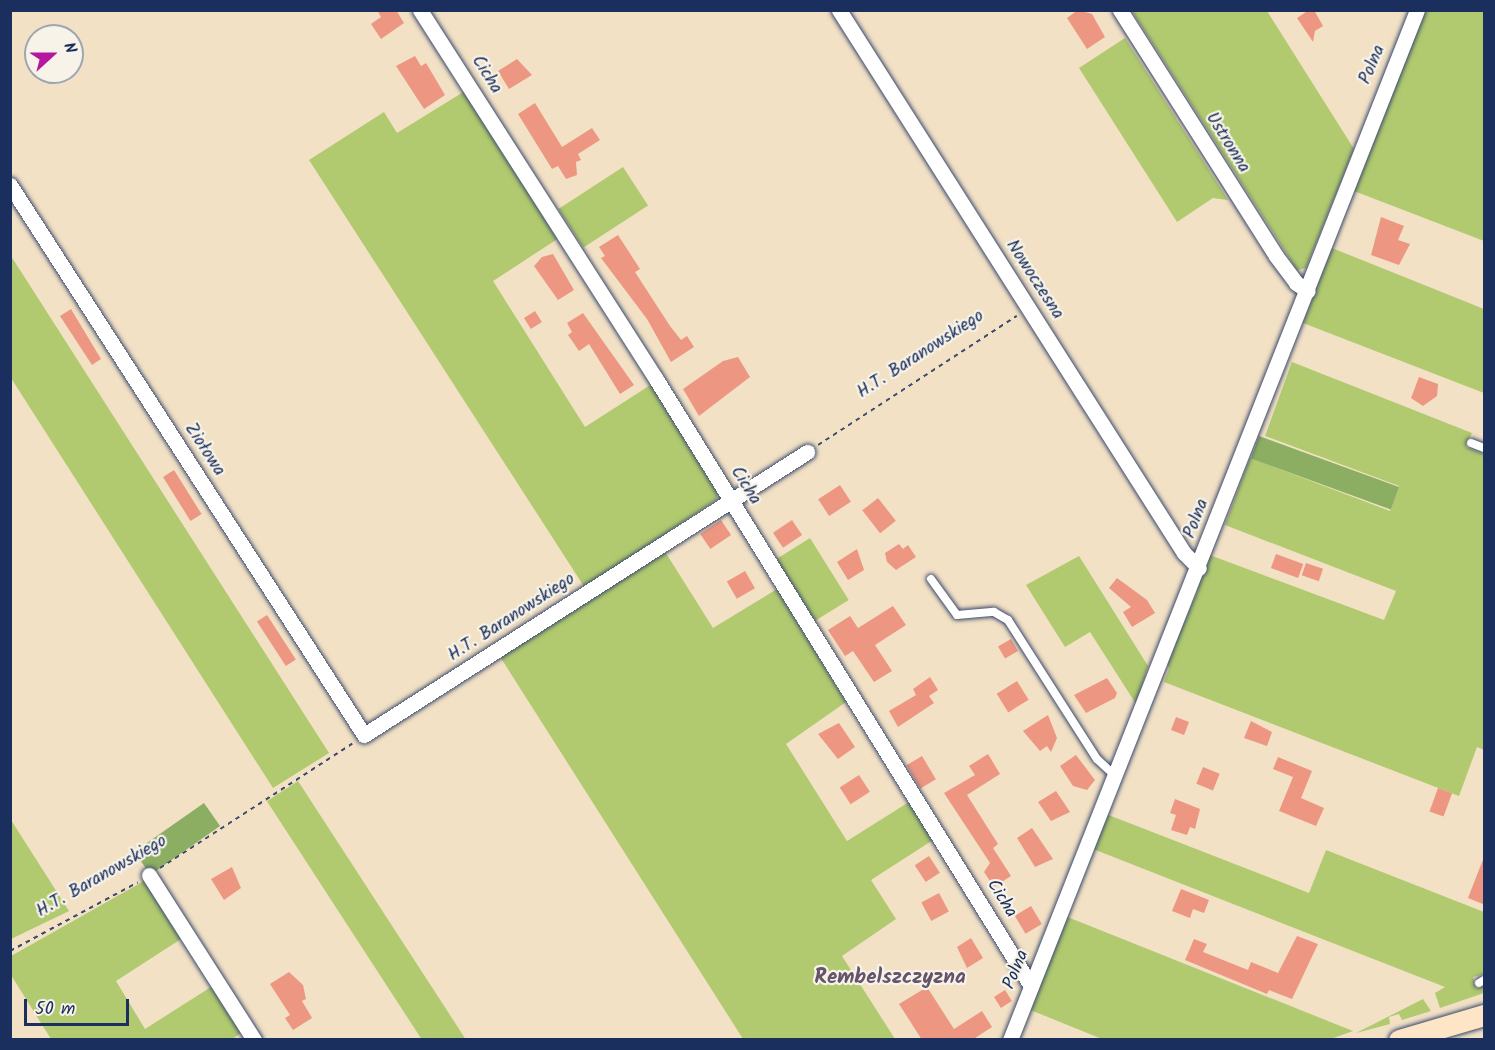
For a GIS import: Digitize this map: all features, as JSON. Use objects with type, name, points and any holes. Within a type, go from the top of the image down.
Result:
[{"type":"main road","points":[[1399,1040],[1485,1016]]},
{"type":"street","name":"Cicha","points":[[420,10],[731,500],[1032,986]]},
{"type":"street","name":"Nowoczesna","points":[[839,10],[1184,553],[1199,568]]},
{"type":"street","name":"Ustronna","points":[[1120,10],[1282,265],[1308,291]]},
{"type":"street","name":"Polna","points":[[1010,1040],[1308,291],[1367,130],[1417,10]]},
{"type":"street","name":"Ziołowa","points":[[10,185],[364,735]]},
{"type":"street","name":"H.T. Baranowskiego","points":[[364,735],[807,452]]},
{"type":"street","points":[[149,875],[254,1040]]},
{"type":"lane","points":[[1471,443],[1485,448]]},
{"type":"lane","points":[[931,579],[957,615],[994,612],[1008,620],[1097,759],[1114,775]]},
{"type":"path","name":"H.T. Baranowskiego","points":[[807,452],[1029,309]]},
{"type":"path","name":"H.T. Baranowskiego","points":[[10,951],[149,875],[364,735]]},
{"type":"green space","points":[[1132,11],[1267,11],[1354,149],[1306,268],[1297,270]]},
{"type":"green space","points":[[1421,11],[1484,11],[1484,241],[1354,191]]},
{"type":"green space","points":[[1125,38],[1228,200],[1213,198],[1177,222],[1079,68]]},
{"type":"green space","points":[[465,91],[559,238],[493,281],[585,427],[652,384],[719,489],[716,500],[585,588],[309,160],[384,112],[397,133]]},
{"type":"green space","points":[[623,167],[648,206],[583,248],[558,209]]},
{"type":"green space","points":[[1332,248],[1484,309],[1484,393],[1303,323]]},
{"type":"green space","points":[[11,256],[329,753],[273,788],[11,378]]},
{"type":"green space","points":[[1292,362],[1472,433],[1466,447],[1484,454],[1484,750],[1477,747],[1459,796],[1164,682],[1169,669],[1167,662],[1198,590],[1195,587],[1207,554],[1384,620],[1396,591],[1225,525],[1250,458],[1390,511],[1399,486],[1265,436]]},
{"type":"green space","points":[[1259,436],[1399,487],[1391,510],[1251,459]]},
{"type":"green space","points":[[810,538],[849,600],[810,624],[771,562]]},
{"type":"green space","points":[[664,550],[713,628],[777,589],[846,702],[786,744],[847,841],[909,802],[933,840],[871,880],[896,919],[842,956],[895,1039],[743,1039],[499,655]]},
{"type":"green space","points":[[1079,556],[1148,666],[1136,704],[1090,632],[1065,647],[1026,585]]},
{"type":"green space","points":[[298,781],[465,1038],[461,1040],[422,1040],[267,801]]},
{"type":"green space","points":[[204,803],[220,826],[150,875],[134,852]]},
{"type":"green space","points":[[1106,814],[1309,893],[1326,850],[1484,912],[1484,974],[1473,977],[1477,988],[1484,985],[1484,993],[1440,1008],[1435,993],[1445,987],[1093,849]]},
{"type":"green space","points":[[11,820],[69,911],[10,939]]},
{"type":"green space","points":[[144,881],[181,939],[116,981],[145,1029],[211,987],[241,1033],[231,1040],[51,1039],[11,975],[11,956]]},
{"type":"green space","points":[[1065,916],[1353,1031],[1328,1040],[1102,1039],[1028,1009]]},
{"type":"green space","points":[[1423,999],[1431,1011],[1402,1020],[1399,1014],[1389,1017],[1390,1024],[1356,1033]]},
{"type":"building","points":[[377,10],[396,10],[404,23],[381,39],[371,24],[381,17]]},
{"type":"building","points":[[1078,10],[1092,14],[1105,37],[1087,49],[1067,18]]},
{"type":"building","points":[[1309,10],[1314,10],[1323,26],[1315,31],[1313,42],[1297,18]]},
{"type":"building","points":[[415,56],[421,66],[426,63],[445,95],[424,109],[396,66]]},
{"type":"building","points":[[517,59],[532,75],[509,89],[498,71]]},
{"type":"building","points":[[535,103],[562,147],[592,128],[600,140],[578,154],[581,160],[576,162],[577,175],[566,179],[558,166],[552,169],[518,114]]},
{"type":"building","points":[[1381,217],[1404,226],[1398,240],[1410,244],[1399,265],[1371,255]]},
{"type":"building","points":[[618,235],[640,269],[635,272],[670,326],[681,340],[687,336],[694,347],[671,362],[647,319],[601,258],[605,256],[599,247]]},
{"type":"building","points":[[553,254],[574,290],[558,300],[534,266],[542,257]]},
{"type":"building","points":[[71,309],[101,359],[92,365],[60,316]]},
{"type":"building","points":[[535,311],[542,322],[531,329],[524,318]]},
{"type":"building","points":[[583,313],[634,385],[620,394],[589,344],[579,351],[568,335],[572,332],[567,323]]},
{"type":"building","points":[[738,357],[750,377],[699,416],[683,389],[723,361]]},
{"type":"building","points":[[1419,377],[1438,384],[1437,396],[1423,406],[1411,398]]},
{"type":"building","points":[[174,470],[202,514],[191,521],[163,477]]},
{"type":"building","points":[[840,485],[851,502],[829,516],[818,499]]},
{"type":"building","points":[[878,498],[896,521],[880,533],[862,510]]},
{"type":"building","points":[[721,520],[731,535],[710,549],[700,534]]},
{"type":"building","points":[[792,520],[802,535],[783,548],[773,533]]},
{"type":"building","points":[[899,544],[903,549],[908,545],[916,557],[896,570],[887,562],[885,553]]},
{"type":"building","points":[[857,549],[864,570],[848,580],[837,562]]},
{"type":"building","points":[[1276,554],[1303,564],[1298,578],[1271,568]]},
{"type":"building","points":[[1306,563],[1323,569],[1319,581],[1302,575]]},
{"type":"building","points":[[745,571],[755,588],[737,599],[727,582]]},
{"type":"building","points":[[1117,578],[1147,600],[1155,613],[1132,627],[1123,612],[1131,607],[1109,588]]},
{"type":"building","points":[[893,606],[906,625],[875,645],[892,671],[874,682],[853,651],[845,656],[828,630],[850,616],[858,628]]},
{"type":"building","points":[[267,615],[296,659],[286,666],[257,622]]},
{"type":"building","points":[[1011,639],[1018,651],[1005,659],[998,646]]},
{"type":"building","points":[[930,677],[938,690],[929,696],[934,703],[898,727],[889,711],[916,695],[913,689]]},
{"type":"building","points":[[1107,678],[1117,693],[1115,698],[1086,713],[1074,695]]},
{"type":"building","points":[[1017,681],[1029,700],[1008,712],[997,694]]},
{"type":"building","points":[[1048,715],[1057,738],[1051,752],[1047,746],[1040,751],[1023,731]]},
{"type":"building","points":[[1176,717],[1189,722],[1184,735],[1171,730]]},
{"type":"building","points":[[1251,721],[1272,732],[1267,746],[1244,738]]},
{"type":"building","points":[[839,723],[855,747],[838,759],[818,734]]},
{"type":"building","points":[[988,754],[1000,774],[967,795],[998,844],[993,848],[1011,876],[994,887],[984,872],[990,863],[944,793],[975,775],[969,766]]},
{"type":"building","points":[[1076,755],[1095,780],[1087,790],[1073,786],[1060,766]]},
{"type":"building","points":[[922,756],[936,779],[920,788],[907,765]]},
{"type":"building","points":[[1278,757],[1312,771],[1301,798],[1324,808],[1316,826],[1279,811],[1293,777],[1273,769]]},
{"type":"building","points":[[1203,767],[1220,774],[1213,790],[1196,784]]},
{"type":"building","points":[[859,775],[870,792],[851,804],[840,788]]},
{"type":"building","points":[[1438,788],[1452,793],[1444,817],[1429,811]]},
{"type":"building","points":[[1056,791],[1070,812],[1051,821],[1038,802]]},
{"type":"building","points":[[1175,799],[1200,809],[1195,829],[1190,827],[1187,835],[1171,830],[1176,815],[1170,813]]},
{"type":"building","points":[[1032,828],[1053,859],[1035,867],[1017,838]]},
{"type":"building","points":[[929,856],[940,873],[926,882],[915,865]]},
{"type":"building","points":[[1485,858],[1485,905],[1468,898]]},
{"type":"building","points":[[232,867],[241,888],[224,900],[211,879]]},
{"type":"building","points":[[1181,889],[1209,900],[1204,913],[1193,909],[1190,918],[1172,911]]},
{"type":"building","points":[[939,893],[949,912],[931,921],[921,902]]},
{"type":"building","points":[[1031,906],[1042,924],[1026,934],[1015,916]]},
{"type":"building","points":[[1297,936],[1318,944],[1292,999],[1269,990],[1267,994],[1185,960],[1194,939],[1207,944],[1203,952],[1248,970],[1251,962],[1278,973]]},
{"type":"building","points":[[971,938],[983,958],[967,968],[957,947]]},
{"type":"building","points":[[289,972],[303,985],[306,999],[302,1001],[312,1018],[293,1030],[285,1018],[290,1015],[270,984]]},
{"type":"building","points":[[927,987],[954,1029],[982,1011],[992,1027],[972,1040],[922,1040],[899,1004]]},
{"type":"building","points":[[1005,990],[1012,1001],[1001,1008],[994,997]]},
{"type":"district","name":"Rembelszczyzna","points":[[890,978]]}]
